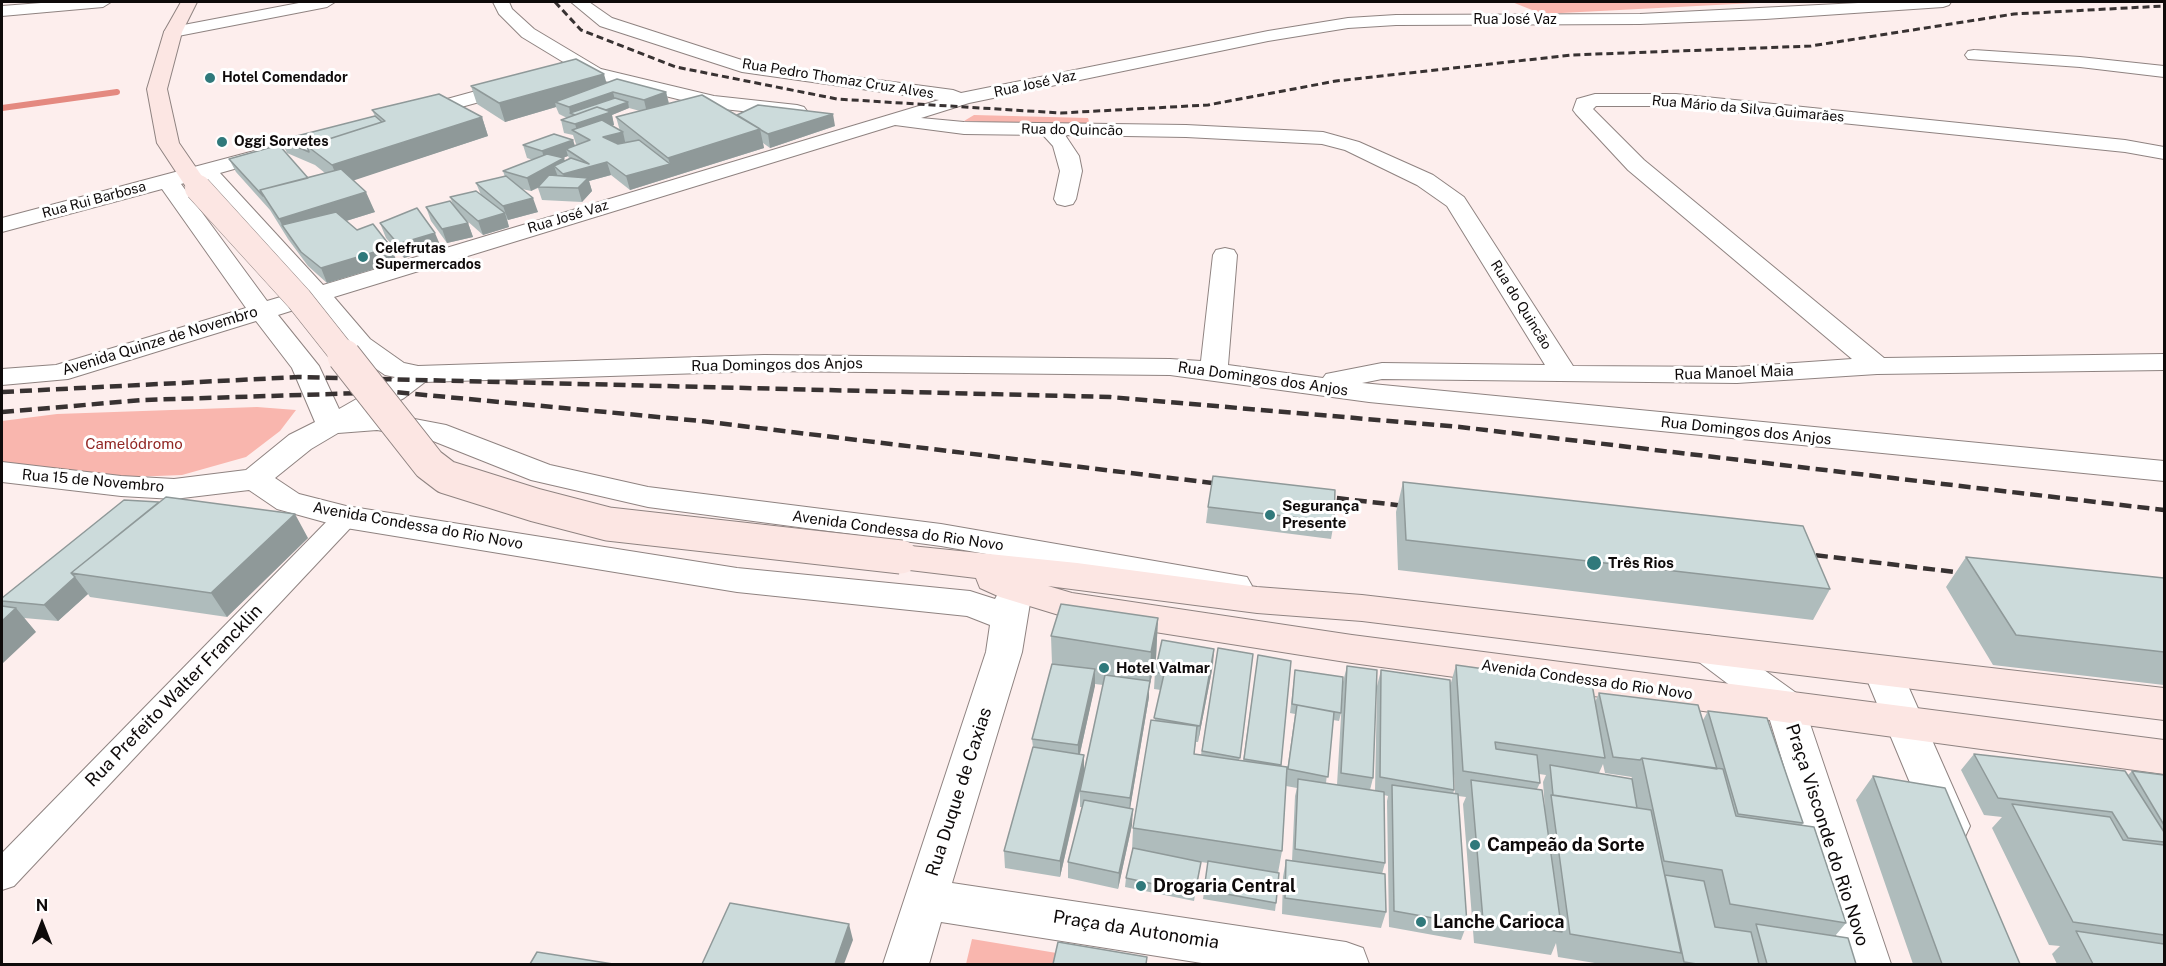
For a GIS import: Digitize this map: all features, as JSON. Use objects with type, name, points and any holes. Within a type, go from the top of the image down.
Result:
[{"type":"main road","points":[[189,2],[173,32],[157,89],[168,143],[189,178],[299,299],[429,464],[446,477],[535,506],[608,524],[964,565]]},
{"type":"main road","name":"Avenida Condessa do Rio Novo","points":[[964,565],[1077,576],[1257,600],[1362,608],[2164,704]]},
{"type":"main road","name":"Avenida Condessa do Rio Novo","points":[[964,565],[1012,603],[1072,606],[1352,649],[2164,757]]},
{"type":"street","points":[[2,10],[103,2]]},
{"type":"street","points":[[173,32],[327,2]]},
{"type":"street","points":[[501,2],[505,11],[528,33],[595,73],[714,102],[818,113]]},
{"type":"street","name":"Rua Pedro Thomaz Cruz Alves","points":[[579,2],[606,22],[748,68],[965,98]]},
{"type":"street","name":"Rua José Vaz","points":[[317,293],[965,98],[1268,36],[1348,23],[1396,20],[1640,19],[1765,14],[1943,2]]},
{"type":"street","points":[[1974,55],[2080,62],[2164,72]]},
{"type":"street","points":[[563,74],[586,68]]},
{"type":"street","points":[[390,120],[540,80]]},
{"type":"street","name":"Rua Mário da Silva Guimarães","points":[[1878,366],[1636,165],[1583,110],[1584,103],[1595,100],[1676,100],[2125,146],[2164,153]]},
{"type":"street","name":"Rua do Quincão","points":[[841,115],[964,128],[1050,131],[1186,131],[1323,138],[1352,146],[1425,180],[1456,202],[1564,373]]},
{"type":"street","points":[[1050,131],[1062,144],[1068,156],[1071,171],[1065,199]]},
{"type":"street","name":"Rua Rui Barbosa","points":[[2,225],[189,178],[286,148]]},
{"type":"street","points":[[189,178],[317,293]]},
{"type":"street","points":[[189,178],[261,311],[305,366],[331,425],[394,392],[418,374]]},
{"type":"street","points":[[1214,371],[1225,255]]},
{"type":"street","name":"Avenida Quinze de Novembro","points":[[2,377],[58,373],[317,293]]},
{"type":"street","name":"Rua Domingos dos Anjos","points":[[317,293],[360,345],[395,369],[418,374],[764,363],[1170,367],[1380,394],[2164,471]]},
{"type":"street","name":"Rua Manoel Maia","points":[[1305,385],[1382,371],[1737,375],[1878,366],[2164,362]]},
{"type":"street","name":"Avenida Condessa do Rio Novo","points":[[1012,603],[970,604],[935,598],[736,580],[346,517],[288,502],[255,479],[300,442],[331,425],[377,421],[435,431],[542,473],[648,497],[941,535],[1362,608]]},
{"type":"street","name":"Rua 15 de Novembro","points":[[2,472],[120,486],[174,489],[255,479]]},
{"type":"street","name":"Rua Prefeito Walter Francklin","points":[[2,875],[346,517]]},
{"type":"street","name":"Rua Duque de Caxias","points":[[906,964],[1004,652],[1012,603]]},
{"type":"street","points":[[1708,649],[1785,706]]},
{"type":"street","points":[[1882,670],[1963,859]]},
{"type":"street","name":"Praça Visconde do Rio Novo","points":[[1785,706],[1868,964]]},
{"type":"street","name":"Praça da Autonomia","points":[[925,899],[1346,964]]},
{"type":"green space","points":[[1512,2],[1774,2],[1542,14]]},
{"type":"green space","points":[[974,115],[1088,118],[1090,125],[964,121]]},
{"type":"green space","name":"Camelódromo","points":[[257,407],[296,410],[280,431],[246,457],[182,475],[107,478],[2,464],[2,421],[57,414]]},
{"type":"green space","points":[[972,939],[1123,964],[966,964]]},
{"type":"building","points":[[576,59],[604,74],[499,103],[471,86]]},
{"type":"building","points":[[617,79],[666,92],[644,100],[613,92],[569,107],[555,102]]},
{"type":"building","points":[[439,94],[482,117],[332,165],[307,146],[385,121],[372,110]]},
{"type":"building","points":[[702,95],[760,129],[668,158],[616,117]]},
{"type":"building","points":[[615,98],[628,102],[606,110],[597,107],[575,115],[570,113]]},
{"type":"building","points":[[758,105],[833,114],[768,134],[737,115]]},
{"type":"building","points":[[597,107],[611,112],[575,124],[561,120]]},
{"type":"building","points":[[375,116],[382,122],[307,146],[309,152],[281,140]]},
{"type":"building","points":[[602,120],[623,132],[603,137],[618,144],[639,140],[670,164],[626,176],[607,162],[563,174],[554,166],[571,158],[589,164],[566,149],[590,140],[572,130]]},
{"type":"building","points":[[554,134],[573,140],[542,151],[523,145]]},
{"type":"building","points":[[279,145],[308,178],[260,190],[263,196],[229,159]]},
{"type":"building","points":[[547,154],[564,158],[527,178],[503,171]]},
{"type":"building","points":[[341,169],[366,192],[279,219],[260,190]]},
{"type":"building","points":[[549,175],[588,178],[578,188],[538,187]]},
{"type":"building","points":[[506,176],[533,198],[503,206],[476,183]]},
{"type":"building","points":[[476,191],[505,213],[478,221],[450,197]]},
{"type":"building","points":[[450,201],[468,223],[442,229],[426,207]]},
{"type":"building","points":[[417,208],[435,233],[398,244],[380,223]]},
{"type":"building","points":[[336,212],[357,230],[373,224],[391,247],[321,268],[301,252],[282,225]]},
{"type":"building","points":[[1213,476],[1335,490],[1334,522],[1208,507]]},
{"type":"building","points":[[1403,482],[1803,526],[1830,589],[1406,540]]},
{"type":"building","points":[[166,497],[295,514],[211,593],[71,573]]},
{"type":"building","points":[[124,500],[159,502],[71,573],[75,577],[44,605],[2,601],[2,598]]},
{"type":"building","points":[[1966,557],[2164,578],[2164,652],[2016,635]]},
{"type":"building","points":[[1061,604],[1158,618],[1151,652],[1051,636]]},
{"type":"building","points":[[2,606],[16,608],[2,621]]},
{"type":"building","points":[[1162,640],[1214,649],[1200,726],[1154,718],[1164,674],[1155,672]]},
{"type":"building","points":[[1218,648],[1253,654],[1240,758],[1202,751]]},
{"type":"building","points":[[1258,655],[1291,661],[1281,765],[1244,759]]},
{"type":"building","points":[[1052,664],[1095,669],[1078,745],[1032,739]]},
{"type":"building","points":[[1456,665],[1592,684],[1605,758],[1495,742],[1496,749],[1537,755],[1540,783],[1463,771]]},
{"type":"building","points":[[1347,666],[1377,670],[1373,778],[1341,773]]},
{"type":"building","points":[[1295,670],[1343,677],[1341,713],[1292,704]]},
{"type":"building","points":[[1381,670],[1450,680],[1454,790],[1380,777]]},
{"type":"building","points":[[1105,675],[1150,681],[1130,798],[1080,791]]},
{"type":"building","points":[[1599,693],[1698,705],[1717,769],[1642,758],[1640,760],[1613,757]]},
{"type":"building","points":[[1297,705],[1334,712],[1328,777],[1288,769]]},
{"type":"building","points":[[1708,711],[1767,718],[1803,823],[1738,814]]},
{"type":"building","points":[[1151,720],[1197,726],[1194,754],[1287,767],[1282,851],[1133,828]]},
{"type":"building","points":[[1033,747],[1084,755],[1060,861],[1004,851]]},
{"type":"building","points":[[1974,754],[2125,771],[2164,832],[2164,842],[2128,838],[2112,812],[1998,798]]},
{"type":"building","points":[[1642,758],[1723,769],[1736,816],[1814,827],[1846,923],[1730,904],[1722,870],[1664,861]]},
{"type":"building","points":[[1550,765],[1632,779],[1637,808],[1553,795]]},
{"type":"building","points":[[2132,771],[2164,775],[2164,825]]},
{"type":"building","points":[[1873,776],[1945,788],[2020,964],[1942,964]]},
{"type":"building","points":[[1298,779],[1384,792],[1385,863],[1295,849]]},
{"type":"building","points":[[1471,780],[1542,790],[1562,932],[1483,920]]},
{"type":"building","points":[[1392,785],[1458,794],[1467,924],[1394,911]]},
{"type":"building","points":[[1551,795],[1651,810],[1681,953],[1570,934]]},
{"type":"building","points":[[1084,800],[1133,809],[1119,873],[1068,862]]},
{"type":"building","points":[[2012,804],[2110,817],[2123,840],[2164,845],[2164,935],[2073,922]]},
{"type":"building","points":[[1133,848],[1201,862],[1195,893],[1126,878]]},
{"type":"building","points":[[1286,860],[1385,874],[1386,912],[1285,898]]},
{"type":"building","points":[[1208,861],[1279,873],[1276,903],[1204,890]]},
{"type":"building","points":[[1665,875],[1704,881],[1715,927],[1751,932],[1759,964],[1684,962]]},
{"type":"building","points":[[730,903],[849,924],[835,964],[702,964]]},
{"type":"building","points":[[1756,924],[1848,938],[1856,964],[1767,964]]},
{"type":"building","points":[[2076,931],[2164,944],[2164,964],[2093,964]]},
{"type":"building","points":[[1058,942],[1147,957],[1146,964],[1053,964]]},
{"type":"building","points":[[537,952],[613,964],[530,964]]},
{"type":"waterway","points":[[2,108],[117,92]]},
{"type":"railway","points":[[555,2],[581,30],[676,67],[837,99],[1061,113],[1208,105],[1336,81],[1572,55],[1811,46],[2014,14],[2164,6]]},
{"type":"railway","points":[[2,392],[298,377],[1110,397],[1460,427],[2164,510]]},
{"type":"railway","points":[[2,412],[143,400],[394,392],[701,421],[1229,485]]},
{"type":"railway","points":[[1319,496],[1414,507]]},
{"type":"railway","points":[[1798,553],[1971,574]]},
{"type":"place","name":"Hotel Comendador","points":[[210,78]]},
{"type":"place","name":"Oggi Sorvetes","points":[[222,142]]},
{"type":"place","name":"Celefrutas Supermercados","points":[[363,257]]},
{"type":"place","name":"Segurança Presente","points":[[1270,515]]},
{"type":"place","name":"Três Rios","points":[[1594,563]]},
{"type":"place","name":"Hotel Valmar","points":[[1104,668]]},
{"type":"place","name":"Campeão da Sorte","points":[[1475,845]]},
{"type":"place","name":"Drogaria Central","points":[[1141,886]]},
{"type":"place","name":"Lanche Carioca","points":[[1421,922]]}]
